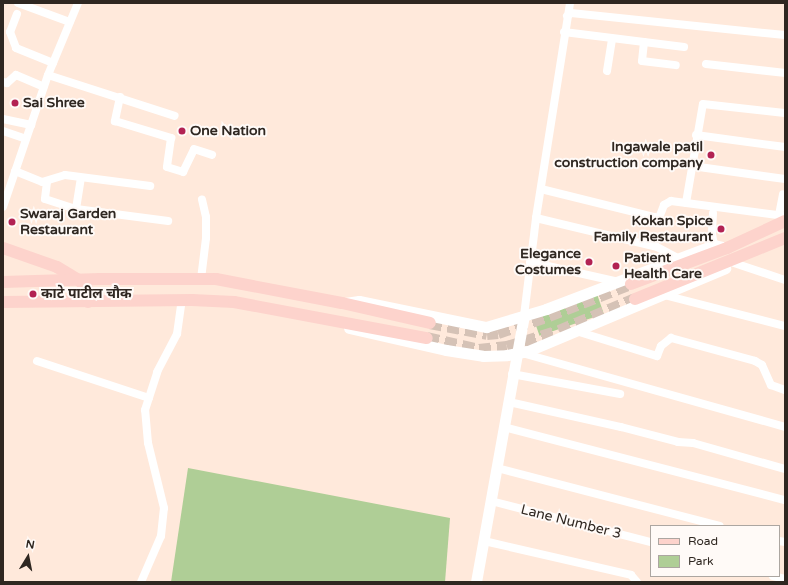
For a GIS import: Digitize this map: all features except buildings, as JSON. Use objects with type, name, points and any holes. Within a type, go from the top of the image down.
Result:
[{"type":"main road","points":[[342,303],[359,301],[486,327],[524,316],[727,248],[783,217]]},
{"type":"main road","points":[[635,299],[785,238]]},
{"type":"main road","points":[[625,282],[678,258],[714,245],[727,248]]},
{"type":"main road","points":[[3,248],[57,267],[79,280],[88,290],[88,302]]},
{"type":"main road","points":[[320,318],[354,330],[446,350],[483,356],[519,352],[576,331],[664,295],[726,268],[728,261]]},
{"type":"main road","points":[[3,282],[216,279],[342,303],[430,324]]},
{"type":"main road","points":[[3,302],[182,300],[234,302],[427,338]]},
{"type":"main road","points":[[476,582],[509,402],[512,374],[519,352],[524,316]]},
{"type":"street","points":[[18,3],[70,22]]},
{"type":"street","points":[[3,207],[48,75],[78,3]]},
{"type":"street","points":[[524,316],[540,189],[564,32],[570,3]]},
{"type":"street","points":[[567,16],[571,13],[785,35]]},
{"type":"street","points":[[16,14],[10,32],[16,48],[53,63]]},
{"type":"street","points":[[564,32],[684,47]]},
{"type":"street","points":[[607,71],[612,38]]},
{"type":"street","points":[[644,42],[642,61],[676,65]]},
{"type":"street","points":[[706,64],[785,73]]},
{"type":"street","points":[[3,82],[8,83],[16,75],[44,87]]},
{"type":"street","points":[[48,75],[175,116]]},
{"type":"street","points":[[120,97],[115,121],[171,138],[167,167],[184,172],[194,149],[212,155]]},
{"type":"street","points":[[686,203],[700,110],[706,103],[785,113]]},
{"type":"street","points":[[3,119],[31,125]]},
{"type":"street","points":[[3,131],[26,139]]},
{"type":"street","points":[[696,136],[785,146]]},
{"type":"street","points":[[692,166],[785,179]]},
{"type":"street","points":[[15,171],[47,182],[60,175],[150,186]]},
{"type":"street","points":[[76,209],[81,178]]},
{"type":"street","points":[[47,182],[45,199],[76,209],[168,221]]},
{"type":"street","points":[[540,189],[659,218],[666,202],[686,203],[783,217],[783,194]]},
{"type":"street","points":[[201,279],[206,238],[206,217],[202,199]]},
{"type":"street","points":[[713,214],[712,234],[714,245]]},
{"type":"street","points":[[536,218],[657,247],[678,258]]},
{"type":"street","points":[[728,261],[785,280]]},
{"type":"street","points":[[530,262],[625,282]]},
{"type":"street","points":[[664,295],[785,326]]},
{"type":"street","points":[[141,582],[161,536],[164,508],[144,416],[157,372],[177,334],[182,300]]},
{"type":"street","points":[[576,331],[657,356],[661,346],[671,338],[755,361],[762,365],[771,385],[785,390]]},
{"type":"street","points":[[519,352],[785,427]]},
{"type":"street","points":[[37,361],[149,398]]},
{"type":"street","points":[[512,374],[620,394]]},
{"type":"street","points":[[509,402],[621,427],[678,442],[693,443],[785,469]]},
{"type":"street","points":[[504,427],[785,500]]},
{"type":"street","points":[[497,468],[716,525]]},
{"type":"street","name":"Lane Number 3","points":[[491,501],[650,542]]},
{"type":"street","points":[[484,541],[631,575],[638,582]]},
{"type":"green space","points":[[596,291],[604,314],[540,336],[532,313]]},
{"type":"green space","points":[[188,468],[450,518],[445,582],[171,582]]},
{"type":"tunnel","points":[[430,323],[487,334],[498,333],[549,316],[631,284]]},
{"type":"tunnel","points":[[427,338],[479,350],[507,347],[559,331],[635,299]]},
{"type":"place","name":"Sai Shree","points":[[15,103]]},
{"type":"place","name":"One Nation","points":[[182,131]]},
{"type":"place","name":"Ingawale patil construction company","points":[[711,155]]},
{"type":"place","name":"Swaraj Garden Restaurant","points":[[12,222]]},
{"type":"place","name":"Kokan Spice Family Restaurant","points":[[721,229]]},
{"type":"place","name":"Elegance Costumes","points":[[589,262]]},
{"type":"place","name":"Patient Health Care","points":[[616,266]]},
{"type":"place","name":"काटे पाटील चौक","points":[[33,294]]}]
